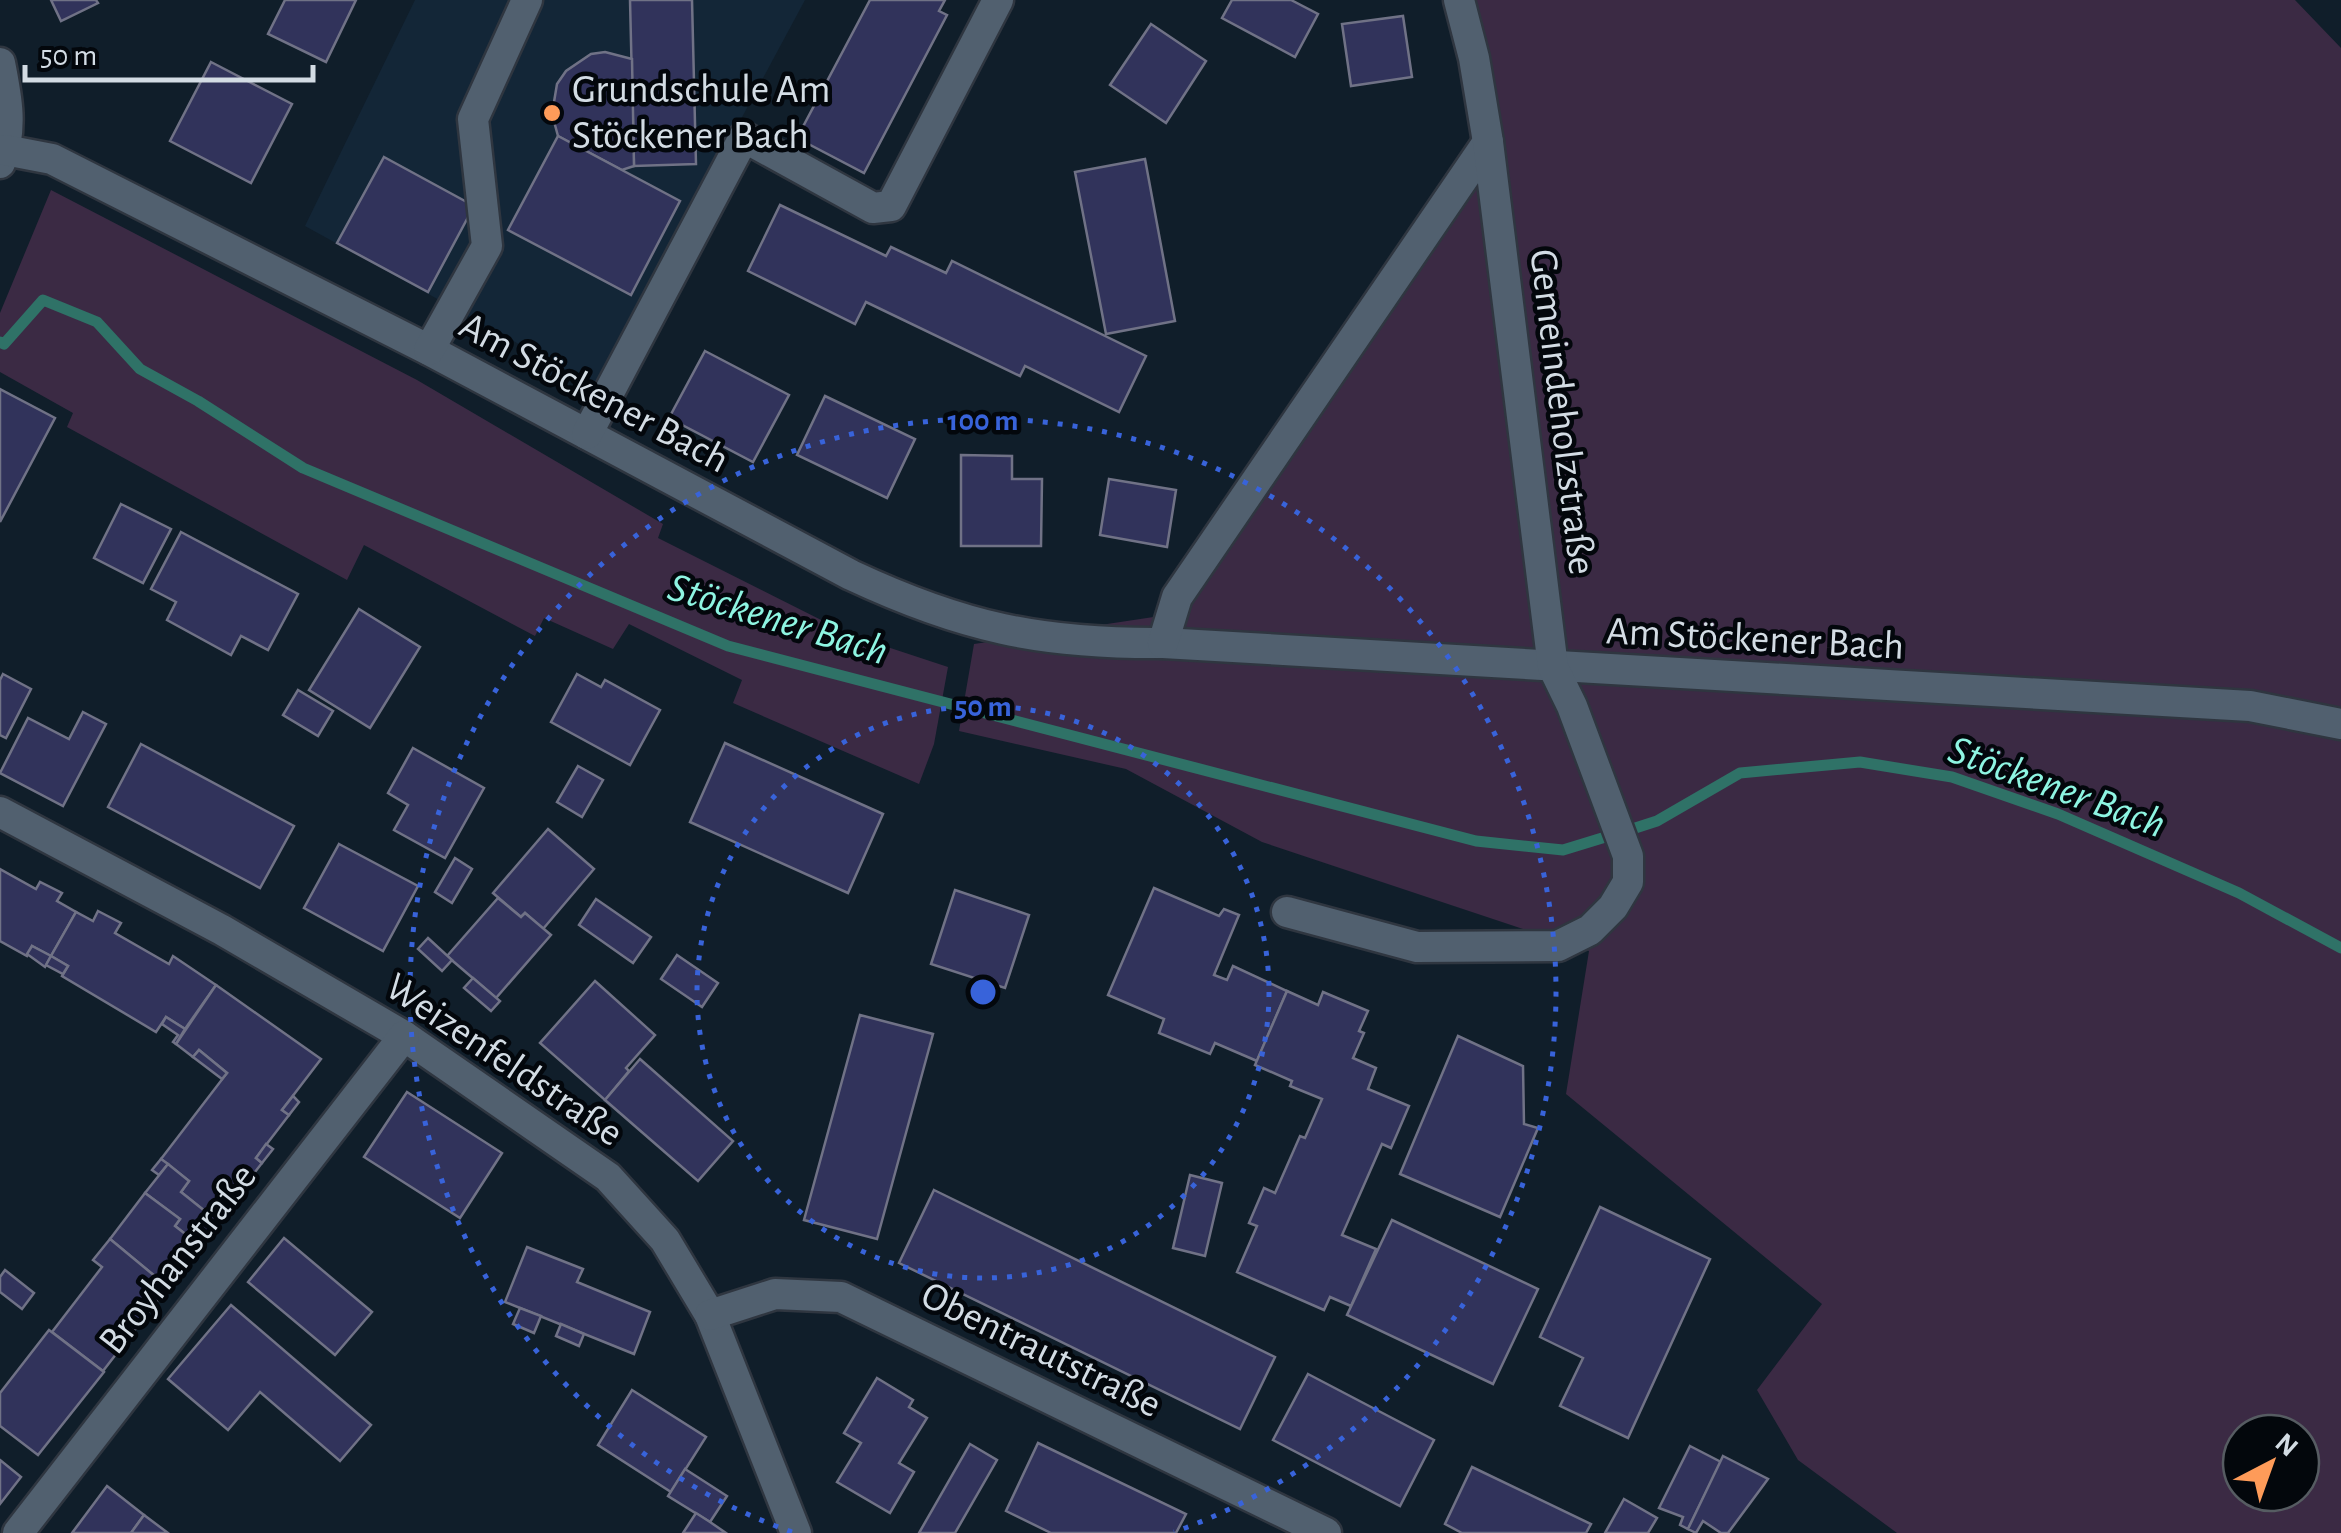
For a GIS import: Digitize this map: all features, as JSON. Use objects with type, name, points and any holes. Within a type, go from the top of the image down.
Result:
[{"type":"street","points":[[429,350],[486,246],[472,119],[528,0]]},
{"type":"street","points":[[587,434],[744,137],[872,208],[892,206],[998,0]]},
{"type":"street","name":"Gemeindeholzstraße","points":[[1287,912],[1417,947],[1558,946],[1590,930],[1628,882],[1628,856],[1554,668],[1488,142],[1474,58],[1458,0]]},
{"type":"street","points":[[0,63],[9,128],[2,157]]},
{"type":"street","points":[[1163,643],[1177,597],[1488,142]]},
{"type":"street","name":"Am Stöckener Bach","points":[[2,157],[52,160],[429,350],[851,576],[914,605],[968,622],[1045,638],[2250,706],[2341,724]]},
{"type":"street","name":"Weizenfeldstraße","points":[[0,812],[222,930],[404,1036],[608,1176],[666,1240],[710,1315],[796,1533]]},
{"type":"street","name":"Broyhanstraße","points":[[18,1533],[404,1036]]},
{"type":"street","name":"Obentrautstraße","points":[[710,1315],[776,1294],[841,1297],[1326,1533]]},
{"type":"shaded area","name":"Grundschule Am Stöckener Bach","points":[[415,0],[805,0],[597,387],[305,226]]},
{"type":"shaded area","points":[[1474,0],[2295,0],[2341,48],[2341,1533],[1897,1533],[1798,1460],[1757,1390],[1822,1304],[1566,1094],[1589,951],[1262,842],[1126,769],[959,731],[974,644],[1180,613],[1503,130]]},
{"type":"shaded area","points":[[51,190],[417,380],[663,524],[658,538],[851,635],[948,667],[934,744],[919,784],[733,703],[742,680],[629,624],[613,649],[544,618],[535,636],[364,545],[347,580],[67,427],[73,413],[0,372],[0,313]]},
{"type":"building","points":[[51,0],[96,0],[98,3],[61,21]]},
{"type":"building","points":[[285,0],[356,0],[326,62],[268,34]]},
{"type":"building","points":[[630,0],[692,0],[696,164],[634,166]]},
{"type":"building","points":[[870,0],[945,0],[939,11],[947,15],[864,173],[797,138]]},
{"type":"building","points":[[1232,0],[1291,0],[1318,14],[1295,57],[1222,18]]},
{"type":"building","points":[[1403,16],[1412,77],[1351,86],[1342,24]]},
{"type":"building","points":[[1151,24],[1206,61],[1166,123],[1110,85]]},
{"type":"building","points":[[605,52],[632,59],[634,166],[622,170],[558,136],[552,114],[557,84],[566,71],[591,54]]},
{"type":"building","points":[[211,62],[292,104],[251,183],[170,141]]},
{"type":"building","points":[[558,136],[680,201],[631,295],[508,230]]},
{"type":"building","points":[[384,157],[474,206],[428,292],[337,243]]},
{"type":"building","points":[[1145,159],[1175,321],[1106,334],[1075,172]]},
{"type":"building","points":[[780,205],[886,256],[891,247],[946,273],[952,261],[1146,356],[1119,412],[1025,366],[1020,376],[866,302],[855,324],[748,271]]},
{"type":"building","points":[[705,351],[789,395],[753,462],[669,418]]},
{"type":"building","points":[[0,389],[55,418],[0,522]]},
{"type":"building","points":[[825,396],[915,439],[887,498],[797,455]]},
{"type":"building","points":[[961,455],[1012,456],[1012,479],[1042,479],[1041,546],[961,546]]},
{"type":"building","points":[[1109,479],[1176,490],[1167,547],[1100,535]]},
{"type":"building","points":[[121,504],[171,529],[143,583],[94,558]]},
{"type":"building","points":[[181,532],[298,594],[268,650],[241,636],[231,655],[167,620],[176,602],[151,589]]},
{"type":"building","points":[[359,609],[420,647],[370,728],[309,690]]},
{"type":"building","points":[[3,674],[31,689],[6,738],[0,735]]},
{"type":"building","points":[[577,674],[601,687],[605,680],[660,710],[630,765],[551,722]]},
{"type":"building","points":[[298,690],[333,711],[318,736],[283,715]]},
{"type":"building","points":[[83,712],[106,724],[63,806],[0,773],[28,718],[69,739]]},
{"type":"building","points":[[725,743],[883,814],[848,893],[690,822]]},
{"type":"building","points":[[141,744],[294,826],[260,888],[108,807]]},
{"type":"building","points":[[413,748],[484,788],[445,858],[394,830],[408,805],[388,793]]},
{"type":"building","points":[[578,766],[603,780],[582,817],[557,802]]},
{"type":"building","points":[[548,829],[594,869],[543,929],[525,913],[521,917],[493,893]]},
{"type":"building","points":[[339,844],[418,886],[383,951],[304,908]]},
{"type":"building","points":[[455,858],[472,869],[452,903],[435,892]]},
{"type":"building","points":[[0,869],[36,889],[40,882],[62,893],[57,901],[76,912],[51,956],[32,946],[27,956],[0,941]]},
{"type":"building","points":[[1154,888],[1219,916],[1224,909],[1239,915],[1214,975],[1227,980],[1233,966],[1287,991],[1257,1061],[1215,1043],[1210,1054],[1159,1033],[1164,1019],[1108,995]]},
{"type":"building","points":[[955,890],[1029,915],[1005,988],[931,964]]},
{"type":"building","points":[[498,898],[521,917],[525,913],[551,935],[496,998],[447,956]]},
{"type":"building","points":[[596,899],[651,937],[633,963],[579,925]]},
{"type":"building","points":[[98,911],[121,923],[115,933],[169,964],[173,956],[216,985],[185,1029],[166,1017],[156,1032],[62,976],[68,966],[51,956],[76,912],[93,921]]},
{"type":"building","points":[[428,938],[452,960],[442,971],[418,949]]},
{"type":"building","points":[[32,946],[51,956],[45,967],[27,954]]},
{"type":"building","points":[[677,955],[718,983],[702,1007],[661,979]]},
{"type":"building","points":[[51,956],[68,966],[63,974],[46,965]]},
{"type":"building","points":[[473,978],[500,1001],[491,1011],[464,988]]},
{"type":"building","points":[[595,981],[655,1035],[605,1100],[540,1043]]},
{"type":"building","points":[[216,985],[321,1059],[282,1110],[289,1115],[256,1158],[262,1163],[234,1199],[228,1194],[211,1216],[181,1192],[189,1181],[161,1159],[227,1073],[199,1050],[193,1057],[176,1044]]},
{"type":"building","points":[[1287,991],[1318,1005],[1323,992],[1368,1011],[1353,1058],[1376,1068],[1368,1089],[1409,1106],[1391,1148],[1382,1144],[1342,1235],[1376,1249],[1351,1306],[1330,1297],[1324,1310],[1237,1272],[1257,1226],[1249,1223],[1264,1188],[1275,1193],[1300,1136],[1305,1138],[1322,1099],[1255,1065]]},
{"type":"building","points":[[860,1015],[933,1034],[877,1239],[804,1220]]},
{"type":"building","points":[[166,1017],[185,1029],[176,1044],[173,1042],[178,1035],[162,1024]]},
{"type":"building","points":[[1458,1036],[1523,1066],[1524,1124],[1538,1128],[1500,1217],[1400,1174]]},
{"type":"building","points":[[199,1050],[227,1073],[222,1079],[193,1057]]},
{"type":"building","points":[[640,1059],[733,1141],[698,1181],[605,1100]]},
{"type":"building","points":[[407,1092],[502,1153],[460,1218],[364,1157]]},
{"type":"building","points":[[293,1096],[299,1102],[289,1115],[282,1110]]},
{"type":"building","points":[[266,1144],[273,1149],[262,1163],[256,1158]]},
{"type":"building","points":[[161,1159],[168,1164],[159,1175],[152,1170]]},
{"type":"building","points":[[168,1164],[189,1181],[181,1192],[211,1216],[228,1194],[234,1199],[169,1285],[163,1279],[193,1240],[175,1226],[180,1219],[145,1193]]},
{"type":"building","points":[[1190,1175],[1222,1183],[1205,1256],[1173,1248]]},
{"type":"building","points":[[934,1190],[1275,1357],[1240,1429],[899,1263]]},
{"type":"building","points":[[145,1193],[180,1219],[175,1226],[193,1240],[163,1279],[168,1287],[110,1239]]},
{"type":"building","points":[[1600,1207],[1710,1259],[1628,1438],[1560,1406],[1583,1358],[1540,1337]]},
{"type":"building","points":[[1392,1220],[1538,1289],[1493,1384],[1347,1315]]},
{"type":"building","points":[[284,1238],[372,1312],[335,1355],[248,1282]]},
{"type":"building","points":[[110,1239],[168,1287],[103,1371],[52,1332],[102,1267],[93,1260]]},
{"type":"building","points":[[527,1247],[583,1269],[577,1282],[650,1312],[634,1354],[505,1302]]},
{"type":"building","points":[[5,1270],[34,1293],[22,1309],[0,1292],[0,1277]]},
{"type":"building","points":[[231,1305],[371,1425],[340,1461],[260,1392],[228,1430],[168,1379]]},
{"type":"building","points":[[520,1308],[541,1316],[534,1333],[513,1324]]},
{"type":"building","points":[[561,1324],[584,1334],[579,1346],[556,1336]]},
{"type":"building","points":[[49,1330],[104,1372],[38,1455],[0,1426],[0,1393]]},
{"type":"building","points":[[1308,1374],[1434,1440],[1400,1506],[1273,1440]]},
{"type":"building","points":[[877,1378],[913,1400],[909,1407],[927,1418],[899,1463],[914,1472],[890,1513],[837,1482],[861,1443],[844,1433]]},
{"type":"building","points":[[632,1390],[706,1437],[671,1492],[598,1445]]},
{"type":"building","points":[[1038,1443],[1186,1514],[1176,1533],[1051,1533],[1006,1511]]},
{"type":"building","points":[[970,1444],[997,1460],[955,1533],[919,1533]]},
{"type":"building","points":[[1690,1446],[1721,1462],[1688,1529],[1680,1525],[1683,1517],[1659,1508]]},
{"type":"building","points":[[1723,1456],[1768,1479],[1728,1533],[1721,1533],[1703,1521],[1696,1533],[1688,1529]]},
{"type":"building","points":[[0,1460],[21,1477],[0,1504]]},
{"type":"building","points":[[1472,1467],[1591,1524],[1586,1533],[1462,1533],[1445,1524]]},
{"type":"building","points":[[685,1469],[727,1496],[710,1522],[668,1496]]},
{"type":"building","points":[[107,1486],[144,1515],[131,1533],[72,1533]]},
{"type":"building","points":[[1624,1499],[1657,1518],[1648,1533],[1605,1533]]},
{"type":"building","points":[[696,1513],[710,1522],[726,1533],[683,1533]]},
{"type":"building","points":[[144,1515],[168,1533],[131,1533]]},
{"type":"waterway","name":"Stöckener Bach","points":[[0,342],[4,344],[43,300],[97,322],[140,369],[303,468],[728,646],[1476,841],[1563,850],[1612,835]]},
{"type":"waterway","name":"Stöckener Bach","points":[[1626,831],[1657,821],[1740,773],[1860,762],[1952,777],[2058,814],[2239,893],[2341,948]]},
{"type":"place","name":"Grundschule Am Stöckener Bach","points":[[552,113]]}]
